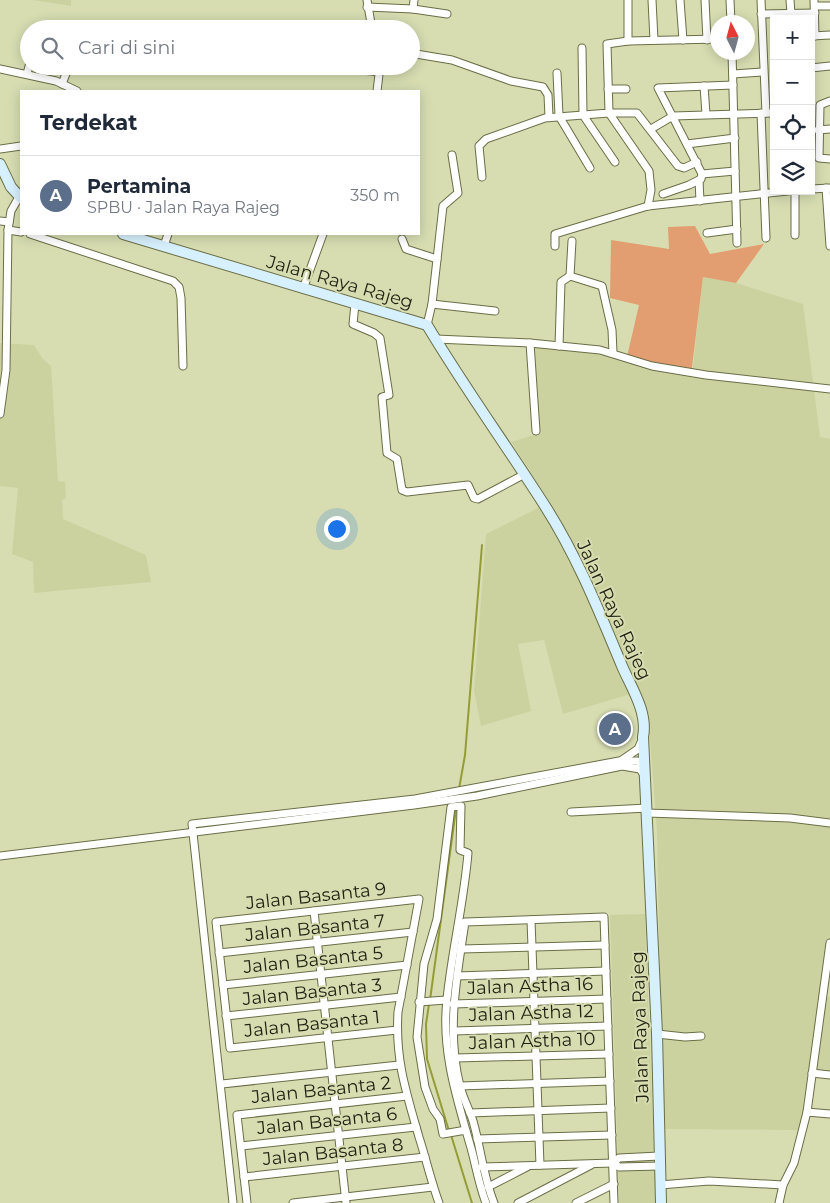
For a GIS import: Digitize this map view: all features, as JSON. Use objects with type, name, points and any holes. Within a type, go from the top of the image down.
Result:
[{"type":"main road","points":[[0,164],[20,197]]},
{"type":"main road","name":"Jalan Raya Rajeg","points":[[126,235],[427,325],[545,506],[600,609],[641,708],[645,729],[643,737],[657,1034],[661,1203]]},
{"type":"street","points":[[413,9],[414,0]]},
{"type":"street","points":[[628,0],[628,41]]},
{"type":"street","points":[[652,0],[654,40]]},
{"type":"street","points":[[680,0],[683,40]]},
{"type":"street","points":[[705,0],[707,40]]},
{"type":"street","points":[[730,0],[731,15]]},
{"type":"street","points":[[761,0],[762,72],[767,113],[766,238]]},
{"type":"street","points":[[790,0],[790,13]]},
{"type":"street","points":[[370,20],[367,3],[447,14]]},
{"type":"street","points":[[761,14],[790,13],[815,6],[830,6]]},
{"type":"street","points":[[815,36],[830,35]]},
{"type":"street","points":[[648,206],[651,190],[649,171],[609,113],[607,44],[628,41],[710,40]]},
{"type":"street","points":[[582,48],[583,115],[615,162]]},
{"type":"street","points":[[420,55],[452,60],[510,81],[543,87],[548,96],[549,117]]},
{"type":"street","points":[[732,60],[737,242]]},
{"type":"street","points":[[815,68],[830,66]]},
{"type":"street","points":[[0,69],[20,70]]},
{"type":"street","points":[[733,74],[762,72]]},
{"type":"street","points":[[557,73],[559,116],[590,168]]},
{"type":"street","points":[[40,75],[75,90]]},
{"type":"street","points":[[62,84],[66,75]]},
{"type":"street","points":[[377,90],[379,75]]},
{"type":"street","points":[[700,201],[700,177],[697,162],[658,88],[733,85]]},
{"type":"street","points":[[704,86],[706,114]]},
{"type":"street","points":[[608,89],[626,88]]},
{"type":"street","points":[[830,101],[822,103],[818,130],[819,158],[830,159]]},
{"type":"street","points":[[482,177],[479,146],[482,142],[549,117],[559,116],[637,113],[678,166],[684,168],[697,162]]},
{"type":"street","points":[[651,129],[674,116],[767,113]]},
{"type":"street","points":[[818,130],[830,129]]},
{"type":"street","points":[[687,144],[734,138]]},
{"type":"street","points":[[0,149],[20,146]]},
{"type":"street","points":[[427,325],[432,304],[444,203],[458,193],[452,155]]},
{"type":"street","points":[[663,194],[700,177],[736,171]]},
{"type":"street","points":[[815,189],[828,188],[830,246]]},
{"type":"street","points":[[555,246],[555,234],[648,206],[770,193]]},
{"type":"street","points":[[795,195],[795,235]]},
{"type":"street","points":[[0,414],[6,370],[8,230],[11,211],[20,197]]},
{"type":"street","points":[[0,221],[9,222]]},
{"type":"street","points":[[707,232],[737,229]]},
{"type":"street","points":[[8,230],[20,232]]},
{"type":"street","points":[[33,235],[173,281],[178,287],[181,298],[183,366]]},
{"type":"street","points":[[164,246],[168,235]]},
{"type":"street","points":[[303,289],[323,235]]},
{"type":"street","points":[[402,240],[406,249],[437,259]]},
{"type":"street","points":[[570,276],[572,241]]},
{"type":"street","points":[[559,346],[561,282],[570,276]]},
{"type":"street","points":[[570,276],[602,286],[612,330],[613,354]]},
{"type":"street","points":[[355,304],[353,324],[374,332],[381,340],[389,395],[382,397],[387,453],[397,459],[402,490],[407,492],[468,485],[474,498],[478,499],[523,475]]},
{"type":"street","points":[[432,304],[494,310]]},
{"type":"street","points":[[436,339],[559,346],[613,354],[652,366],[706,375],[830,389]]},
{"type":"street","points":[[530,344],[536,431]]},
{"type":"street","points":[[619,761],[638,749],[643,737]]},
{"type":"street","points":[[233,1203],[222,1084],[192,824],[415,799],[619,761],[636,761],[645,765]]},
{"type":"street","points":[[0,856],[477,796],[622,766],[640,769],[646,777]]},
{"type":"street","points":[[466,1130],[443,1134],[440,1119],[433,1109],[425,1087],[417,1037],[422,1002],[424,964],[436,920],[456,806],[461,806],[460,850],[462,852],[467,851],[468,856],[450,1002],[447,1059],[452,1085],[466,1130],[486,1203]]},
{"type":"street","points":[[571,812],[647,811],[790,818],[830,823]]},
{"type":"street","name":"Jalan Basanta 9","points":[[219,953],[216,922],[419,899],[413,932]]},
{"type":"street","points":[[314,911],[346,1200]]},
{"type":"street","points":[[494,1203],[482,1167],[470,1113],[460,1086],[450,1002],[457,976],[465,922],[604,917],[614,1203]]},
{"type":"street","points":[[531,920],[540,1165]]},
{"type":"street","points":[[413,932],[397,1030],[399,1065],[433,1187],[440,1203]]},
{"type":"street","name":"Jalan Basanta 7","points":[[219,953],[413,932]]},
{"type":"street","points":[[780,1203],[783,1185],[794,1163],[807,1112],[830,943]]},
{"type":"street","points":[[461,949],[605,945]]},
{"type":"street","points":[[219,953],[226,1016]]},
{"type":"street","name":"Jalan Basanta 5","points":[[223,985],[407,965]]},
{"type":"street","points":[[457,976],[606,971]]},
{"type":"street","name":"Jalan Basanta 3","points":[[226,1016],[401,997]]},
{"type":"street","name":"Jalan Astha 16","points":[[422,1002],[607,999]]},
{"type":"street","name":"Jalan Basanta 1","points":[[226,1016],[230,1048],[397,1030]]},
{"type":"street","name":"Jalan Astha 12","points":[[454,1031],[608,1026]]},
{"type":"street","points":[[657,1034],[685,1037],[701,1036]]},
{"type":"street","name":"Jalan Astha 10","points":[[456,1058],[609,1054]]},
{"type":"street","points":[[222,1084],[399,1065]]},
{"type":"street","points":[[812,1073],[830,1075]]},
{"type":"street","points":[[460,1086],[610,1081]]},
{"type":"street","name":"Jalan Basanta 2","points":[[241,1146],[237,1115],[407,1096]]},
{"type":"street","points":[[470,1113],[611,1108]]},
{"type":"street","points":[[807,1112],[830,1114]]},
{"type":"street","name":"Jalan Basanta 6","points":[[241,1146],[416,1126]]},
{"type":"street","points":[[477,1139],[612,1135]]},
{"type":"street","points":[[241,1146],[247,1203]]},
{"type":"street","name":"Jalan Basanta 8","points":[[244,1178],[425,1157]]},
{"type":"street","points":[[482,1167],[613,1163],[619,1158],[659,1161]]},
{"type":"street","points":[[518,1203],[594,1163]]},
{"type":"street","points":[[488,1187],[530,1165]]},
{"type":"street","points":[[660,1185],[709,1181],[783,1185]]},
{"type":"street","points":[[576,1203],[614,1184]]},
{"type":"street","points":[[293,1203],[346,1200],[433,1187]]},
{"type":"shaded area","points":[[33,0],[71,0],[71,6]]},
{"type":"shaded area","points":[[695,226],[710,254],[764,244],[736,283],[703,277],[691,375],[626,361],[639,305],[610,298],[611,240],[669,249],[668,227]]},
{"type":"shaded area","points":[[703,277],[736,283],[803,304],[820,437],[830,439],[830,971],[827,997],[830,997],[830,1073],[809,1072],[802,1130],[663,1129],[657,831],[648,713],[641,691],[563,714],[544,640],[518,644],[531,711],[481,726],[474,691],[486,534],[550,502],[511,442],[537,434],[528,347],[581,347],[692,374]]},
{"type":"shaded area","points":[[0,343],[34,345],[42,358],[51,366],[58,481],[65,482],[66,498],[62,500],[63,519],[146,555],[151,582],[34,593],[33,562],[12,554],[18,488],[0,486]]},
{"type":"shaded area","points":[[645,914],[656,1203],[619,1203],[610,915]]},
{"type":"waterway","points":[[459,789],[465,755],[482,545]]},
{"type":"waterway","points":[[430,1000],[456,809]]},
{"type":"waterway","points":[[429,1004],[426,1024],[427,1059],[449,1131]]},
{"type":"waterway","points":[[451,1135],[472,1203]]},
{"type":"place","name":"Pertamina","points":[[615,729]]}]
